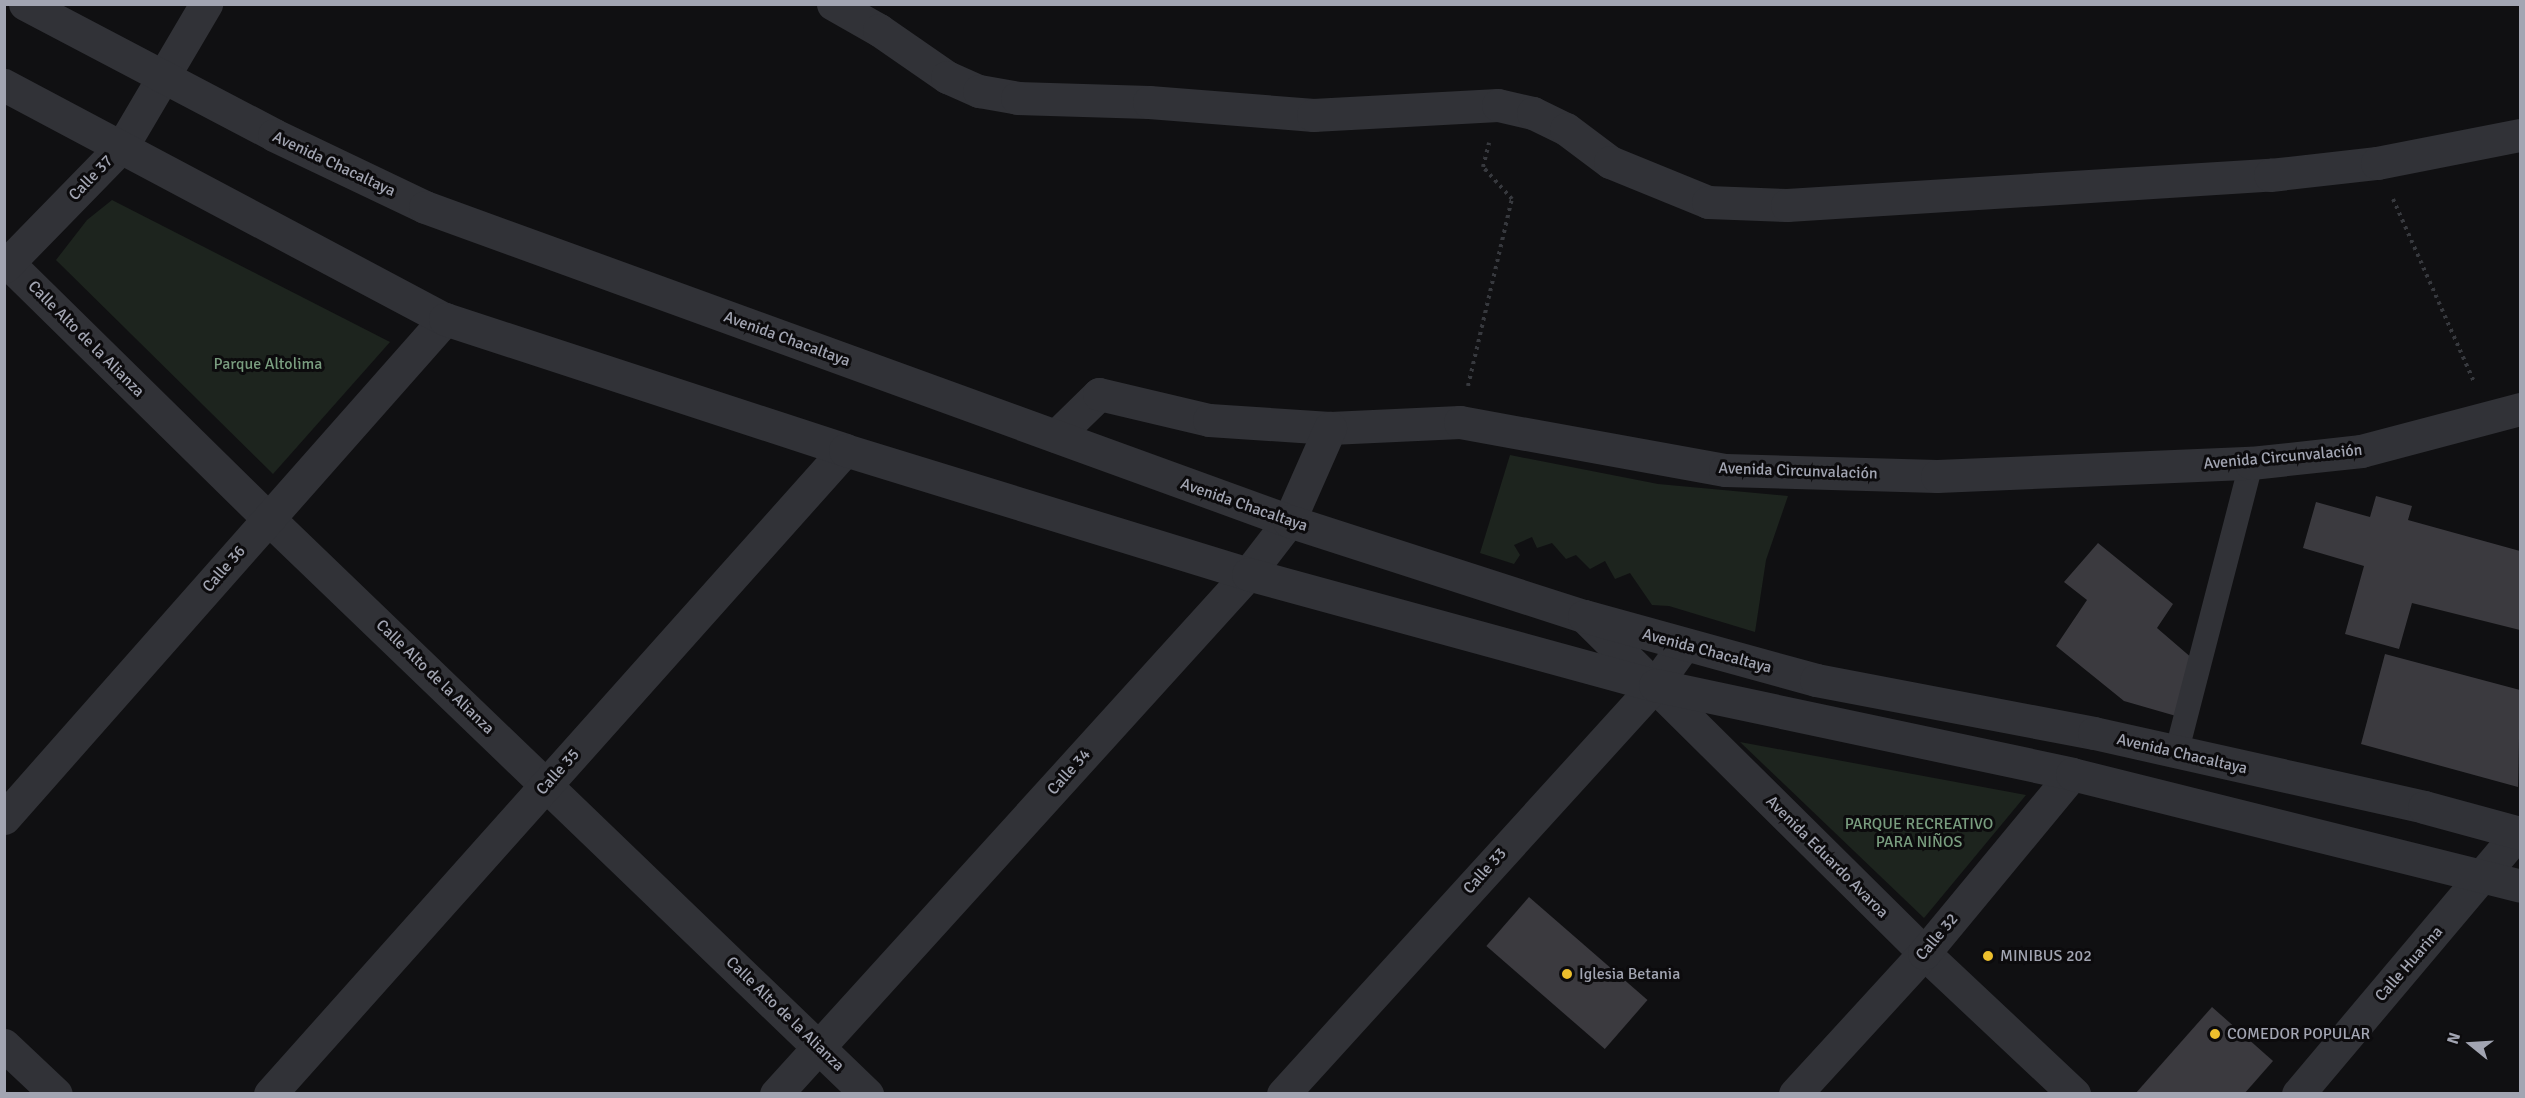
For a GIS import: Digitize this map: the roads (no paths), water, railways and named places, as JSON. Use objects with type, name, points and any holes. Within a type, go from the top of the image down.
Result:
[{"type":"street","name":"Avenida Chacaltaya","points":[[25,4],[162,78],[425,207],[1289,521],[1683,646],[1816,680],[2094,733],[2176,754],[2424,807],[2519,833]]},
{"type":"street","name":"Calle 37","points":[[6,263],[123,145],[206,4]]},
{"type":"street","points":[[833,4],[879,30],[947,78],[979,91],[1017,98],[1202,105],[1313,115],[1498,105],[1533,113],[1566,129],[1610,162],[1708,202],[1787,205],[2270,174],[2377,163],[2520,135]]},
{"type":"street","points":[[4,85],[123,145],[445,320],[845,450],[1248,574],[1655,685],[2072,774],[2520,886]]},
{"type":"street","name":"Calle Alto de la Alianza","points":[[6,263],[268,519],[547,784],[867,1094]]},
{"type":"street","name":"Calle 36","points":[[4,818],[445,320]]},
{"type":"street","name":"Avenida Circunvalación","points":[[1056,436],[1100,394],[1209,420],[1330,428],[1460,422],[1725,470],[1937,476],[2251,463],[2361,451],[2421,437],[2488,415],[2520,409]]},
{"type":"street","name":"Calle 34","points":[[776,1094],[1248,574],[1289,521],[1330,428]]},
{"type":"street","name":"Calle 35","points":[[270,1094],[845,450]]},
{"type":"street","name":"Avenida Eduardo Avaroa","points":[[1584,616],[1924,954],[2074,1094]]},
{"type":"street","name":"Calle 33","points":[[1283,1094],[1655,685],[1683,646]]},
{"type":"street","name":"Calle 32","points":[[1795,1094],[1924,954],[2072,774]]},
{"type":"street","name":"Calle Huarina","points":[[2298,1094],[2519,833]]},
{"type":"street","points":[[4,1045],[56,1094]]},
{"type":"lane","points":[[2176,754],[2251,463]]},
{"type":"place","name":"MINIBUS 202","points":[[1988,956]]},
{"type":"place","name":"Iglesia Betania","points":[[1567,974]]},
{"type":"place","name":"COMEDOR POPULAR","points":[[2215,1034]]},
{"type":"park label","name":"Parque Altolima","points":[[268,364]]},
{"type":"park label","name":"PARQUE RECREATIVO PARA NIÑOS","points":[[1919,833]]}]
